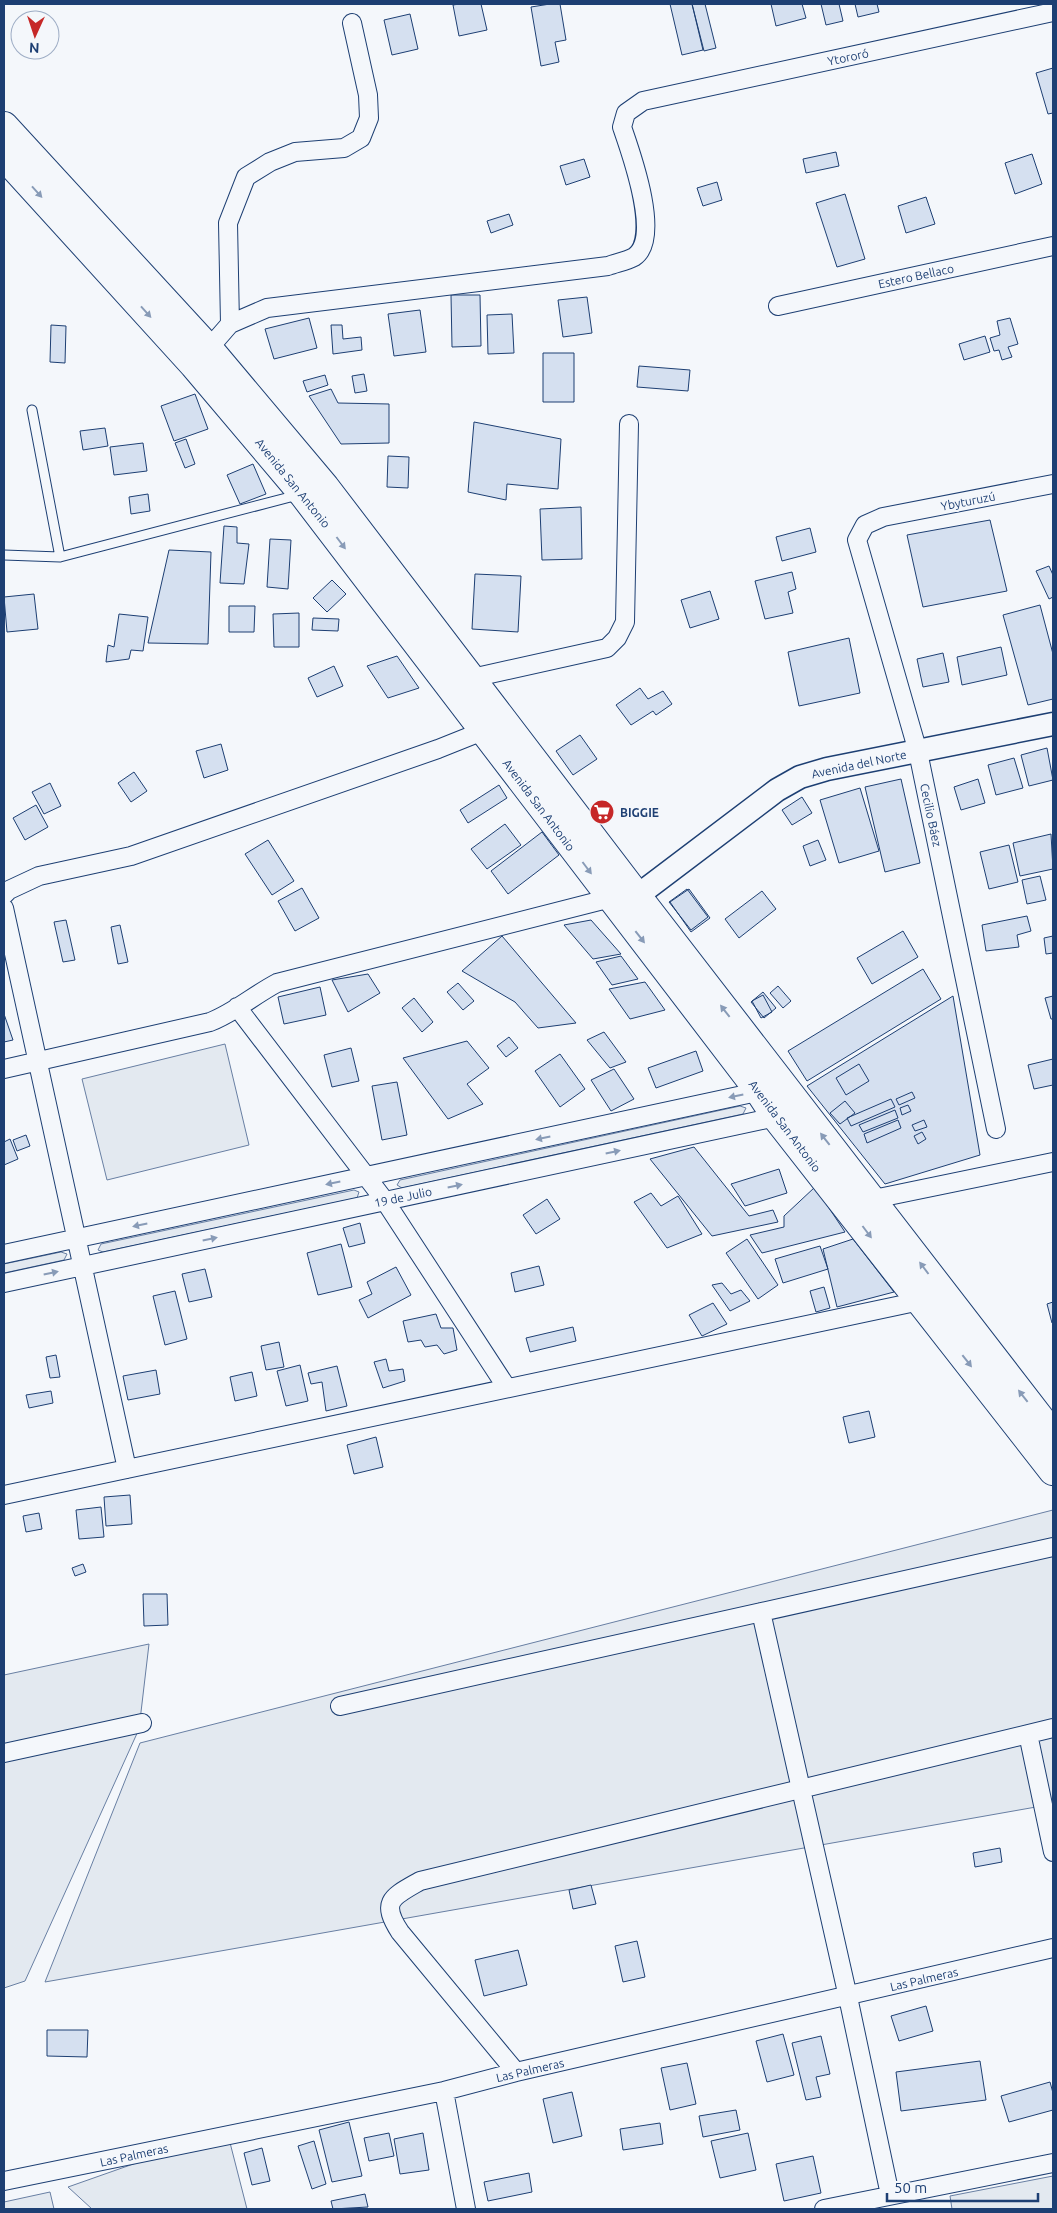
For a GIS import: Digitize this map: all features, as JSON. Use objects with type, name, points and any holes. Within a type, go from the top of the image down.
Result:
[{"type":"main road","name":"Avenida San Antonio","points":[[4,126],[202,357],[303,494],[460,681]]},
{"type":"main road","name":"Avenida San Antonio","points":[[4,156],[202,357],[325,487],[494,727],[771,1089],[802,1111],[920,1301],[1053,1471]]},
{"type":"main road","name":"Avenida San Antonio","points":[[771,1089],[776,1117],[859,1202],[1053,1435]]},
{"type":"street","name":"Ytororó","points":[[230,324],[267,308],[608,266],[635,257],[645,243],[646,218],[622,127],[626,113],[643,101],[1053,12]]},
{"type":"street","points":[[202,357],[230,324],[228,223],[246,177],[270,162],[295,152],[344,148],[361,138],[370,118],[368,95],[352,23]]},
{"type":"street","name":"Estero Bellaco","points":[[778,306],[1053,246]]},
{"type":"street","points":[[460,681],[607,648],[617,638],[625,622],[629,424]]},
{"type":"street","name":"Ybyturuzú","points":[[883,518],[1053,484]]},
{"type":"street","name":"Cecilio Báez","points":[[883,518],[865,525],[857,540],[918,752],[996,1129]]},
{"type":"street","name":"Avenida del Norte","points":[[624,897],[777,790],[800,777],[827,768],[918,752],[1053,724]]},
{"type":"street","points":[[4,895],[9,890],[39,876],[131,856],[494,727]]},
{"type":"street","points":[[4,1069],[180,1030],[223,1017],[277,982],[624,897]]},
{"type":"street","points":[[4,908],[36,1061],[78,1238],[127,1469]]},
{"type":"street","points":[[236,1007],[385,1201],[507,1388]]},
{"type":"street","points":[[4,1254],[771,1089]]},
{"type":"street","name":"19 de Julio","points":[[4,1283],[802,1111]]},
{"type":"street","points":[[859,1202],[1053,1162]]},
{"type":"street","points":[[4,1495],[920,1301]]},
{"type":"street","points":[[340,1706],[1053,1547]]},
{"type":"street","points":[[761,1612],[848,1997],[890,2195]]},
{"type":"street","points":[[4,1753],[142,1723]]},
{"type":"street","points":[[516,2072],[400,1932],[390,1916],[389,1905],[393,1896],[420,1881],[1053,1728]]},
{"type":"street","points":[[1028,1734],[1053,1852]]},
{"type":"street","name":"Las Palmeras","points":[[4,2181],[444,2091],[516,2072],[848,1997],[1053,1948]]},
{"type":"street","points":[[444,2091],[466,2209]]},
{"type":"street","points":[[824,2209],[1053,2163]]},
{"type":"lane","points":[[32,410],[60,557]]},
{"type":"lane","points":[[4,555],[60,557],[303,494]]},
{"type":"shaded area","points":[[225,1044],[249,1145],[107,1180],[82,1079]]},
{"type":"shaded area","points":[[740,1106],[746,1108],[743,1114],[402,1188],[397,1185],[400,1180]]},
{"type":"shaded area","points":[[354,1190],[359,1192],[357,1198],[103,1252],[98,1250],[101,1244]]},
{"type":"shaded area","points":[[61,1252],[67,1254],[64,1260],[4,1273],[4,1264]]},
{"type":"shaded area","points":[[1053,1510],[1053,1804],[45,1982],[140,1743]]},
{"type":"shaded area","points":[[149,1644],[139,1729],[25,1981],[4,1988],[4,1675]]},
{"type":"shaded area","points":[[227,2131],[247,2209],[92,2209],[68,2187]]},
{"type":"shaded area","points":[[1053,2176],[1053,2209],[952,2209],[950,2196]]},
{"type":"shaded area","points":[[50,2192],[54,2209],[4,2209],[4,2202]]},
{"type":"building","points":[[481,4],[487,30],[459,36],[453,5]]},
{"type":"building","points":[[560,4],[566,40],[555,42],[559,62],[541,66],[531,7]]},
{"type":"building","points":[[670,4],[692,4],[703,50],[682,55]]},
{"type":"building","points":[[692,4],[705,4],[716,48],[704,51]]},
{"type":"building","points":[[771,4],[802,4],[806,18],[776,26]]},
{"type":"building","points":[[821,4],[839,4],[843,21],[826,25]]},
{"type":"building","points":[[855,4],[877,4],[879,12],[858,17]]},
{"type":"building","points":[[410,14],[418,49],[392,55],[384,20]]},
{"type":"building","points":[[1053,68],[1053,113],[1048,114],[1036,73]]},
{"type":"building","points":[[836,152],[839,166],[806,173],[803,159]]},
{"type":"building","points":[[1032,154],[1042,184],[1015,194],[1005,163]]},
{"type":"building","points":[[584,159],[590,177],[566,185],[560,166]]},
{"type":"building","points":[[717,182],[722,200],[703,206],[697,188]]},
{"type":"building","points":[[845,194],[865,259],[837,267],[816,203]]},
{"type":"building","points":[[926,197],[935,224],[906,233],[898,206]]},
{"type":"building","points":[[509,214],[513,225],[491,233],[487,221]]},
{"type":"building","points":[[451,295],[480,295],[481,346],[452,347]]},
{"type":"building","points":[[587,297],[592,333],[563,337],[558,300]]},
{"type":"building","points":[[420,310],[426,352],[394,356],[388,314]]},
{"type":"building","points":[[512,314],[514,353],[488,354],[487,315]]},
{"type":"building","points":[[309,318],[317,348],[274,359],[265,329]]},
{"type":"building","points":[[1010,318],[1018,344],[1008,347],[1012,357],[1002,360],[999,350],[994,351],[990,338],[1000,335],[997,321]]},
{"type":"building","points":[[51,325],[66,326],[65,363],[50,362]]},
{"type":"building","points":[[331,325],[342,325],[343,339],[361,337],[362,350],[333,354]]},
{"type":"building","points":[[985,336],[990,352],[964,360],[959,344]]},
{"type":"building","points":[[543,353],[574,353],[574,402],[543,402]]},
{"type":"building","points":[[639,366],[690,370],[688,391],[637,387]]},
{"type":"building","points":[[364,374],[367,391],[355,393],[352,376]]},
{"type":"building","points":[[325,375],[328,385],[307,392],[303,381]]},
{"type":"building","points":[[331,389],[338,403],[389,404],[389,443],[341,444],[309,396]]},
{"type":"building","points":[[195,394],[208,429],[174,441],[161,406]]},
{"type":"building","points":[[474,422],[561,439],[558,489],[507,484],[506,500],[468,492]]},
{"type":"building","points":[[105,428],[108,446],[83,450],[80,431]]},
{"type":"building","points":[[186,439],[195,464],[185,468],[175,443]]},
{"type":"building","points":[[143,443],[147,471],[114,475],[110,447]]},
{"type":"building","points":[[388,456],[409,457],[408,488],[387,487]]},
{"type":"building","points":[[253,464],[266,494],[240,504],[227,475]]},
{"type":"building","points":[[148,494],[150,511],[131,514],[129,497]]},
{"type":"building","points":[[581,507],[582,559],[542,560],[540,509]]},
{"type":"building","points":[[990,520],[1007,591],[923,607],[907,535]]},
{"type":"building","points":[[224,526],[237,527],[237,543],[249,544],[244,584],[220,583]]},
{"type":"building","points":[[810,528],[816,552],[782,561],[776,537]]},
{"type":"building","points":[[270,539],[291,540],[288,589],[267,587]]},
{"type":"building","points":[[169,550],[211,552],[208,644],[148,643]]},
{"type":"building","points":[[1049,566],[1053,575],[1053,597],[1049,599],[1036,571]]},
{"type":"building","points":[[792,572],[796,589],[788,592],[793,613],[765,619],[755,581]]},
{"type":"building","points":[[475,574],[521,576],[518,632],[472,629]]},
{"type":"building","points":[[332,580],[346,594],[327,612],[313,598]]},
{"type":"building","points":[[710,591],[719,619],[690,628],[681,600]]},
{"type":"building","points":[[34,594],[38,629],[7,632],[4,597]]},
{"type":"building","points":[[1040,605],[1053,654],[1053,699],[1028,705],[1003,615]]},
{"type":"building","points":[[229,606],[255,606],[254,632],[229,632]]},
{"type":"building","points":[[299,613],[299,647],[274,647],[273,614]]},
{"type":"building","points":[[119,614],[148,617],[143,651],[131,650],[129,659],[106,662],[108,645],[114,647]]},
{"type":"building","points":[[313,618],[339,619],[338,631],[312,630]]},
{"type":"building","points":[[849,638],[860,693],[799,706],[788,652]]},
{"type":"building","points":[[1001,647],[1007,675],[962,685],[957,657]]},
{"type":"building","points":[[943,653],[949,682],[923,687],[917,659]]},
{"type":"building","points":[[397,656],[419,688],[388,698],[367,666]]},
{"type":"building","points":[[334,666],[343,686],[317,697],[308,678]]},
{"type":"building","points":[[640,688],[648,699],[663,691],[672,704],[656,715],[653,711],[631,725],[616,705]]},
{"type":"building","points":[[580,735],[597,759],[573,775],[556,751]]},
{"type":"building","points":[[221,744],[228,770],[204,778],[196,751]]},
{"type":"building","points":[[1047,748],[1053,780],[1029,786],[1021,755]]},
{"type":"building","points":[[1014,758],[1023,788],[996,795],[988,765]]},
{"type":"building","points":[[134,772],[147,791],[131,802],[118,783]]},
{"type":"building","points":[[901,779],[920,863],[885,872],[865,787]]},
{"type":"building","points":[[978,779],[985,803],[961,810],[954,787]]},
{"type":"building","points":[[50,783],[61,806],[44,814],[32,792]]},
{"type":"building","points":[[499,785],[507,798],[468,823],[460,810]]},
{"type":"building","points":[[860,788],[879,851],[839,863],[820,800]]},
{"type":"building","points":[[802,797],[812,813],[792,825],[782,810]]},
{"type":"building","points":[[36,805],[48,827],[25,840],[13,818]]},
{"type":"building","points":[[505,824],[521,845],[487,869],[471,849]]},
{"type":"building","points":[[542,832],[559,855],[508,894],[491,871]]},
{"type":"building","points":[[1051,834],[1053,869],[1020,876],[1013,843]]},
{"type":"building","points":[[268,840],[294,881],[272,895],[245,854]]},
{"type":"building","points":[[818,840],[826,860],[810,866],[803,846]]},
{"type":"building","points":[[1009,845],[1018,882],[989,889],[980,852]]},
{"type":"building","points":[[1040,876],[1046,900],[1027,904],[1022,880]]},
{"type":"building","points":[[302,888],[319,918],[295,931],[278,901]]},
{"type":"building","points":[[687,889],[708,917],[691,930],[669,902]]},
{"type":"building","points":[[689,889],[710,918],[691,932],[670,902]]},
{"type":"building","points":[[762,891],[776,909],[739,938],[725,919]]},
{"type":"building","points":[[1027,916],[1031,931],[1017,935],[1019,947],[986,951],[982,925]]},
{"type":"building","points":[[66,920],[75,960],[63,962],[54,922]]},
{"type":"building","points":[[591,920],[621,954],[593,959],[564,925]]},
{"type":"building","points":[[120,925],[128,962],[118,964],[111,927]]},
{"type":"building","points":[[903,931],[918,957],[872,984],[857,958]]},
{"type":"building","points":[[502,936],[576,1023],[538,1028],[515,1002],[462,971]]},
{"type":"building","points":[[1053,936],[1053,953],[1046,954],[1044,938]]},
{"type":"building","points":[[621,956],[638,979],[612,985],[596,962]]},
{"type":"building","points":[[923,969],[941,999],[807,1081],[788,1051]]},
{"type":"building","points":[[368,974],[380,993],[348,1012],[332,980]]},
{"type":"building","points":[[645,982],[665,1010],[630,1019],[609,989]]},
{"type":"building","points":[[458,983],[474,1001],[463,1010],[447,992]]},
{"type":"building","points":[[778,986],[791,1001],[783,1008],[770,993]]},
{"type":"building","points":[[320,987],[326,1015],[284,1024],[278,997]]},
{"type":"building","points":[[763,992],[776,1008],[764,1018],[751,1002]]},
{"type":"building","points":[[763,995],[772,1012],[761,1018],[752,1001]]},
{"type":"building","points":[[953,996],[980,1155],[885,1184],[807,1086]]},
{"type":"building","points":[[1053,996],[1053,1019],[1051,1019],[1045,998]]},
{"type":"building","points":[[414,998],[433,1022],[422,1032],[402,1008]]},
{"type":"building","points":[[4,1014],[13,1040],[4,1042]]},
{"type":"building","points":[[604,1032],[626,1062],[610,1068],[587,1040]]},
{"type":"building","points":[[509,1037],[518,1048],[506,1057],[497,1046]]},
{"type":"building","points":[[467,1041],[489,1068],[467,1084],[483,1104],[448,1119],[403,1058]]},
{"type":"building","points":[[351,1048],[359,1081],[332,1087],[324,1055]]},
{"type":"building","points":[[696,1051],[703,1071],[656,1088],[648,1068]]},
{"type":"building","points":[[560,1054],[585,1089],[560,1107],[535,1071]]},
{"type":"building","points":[[1053,1059],[1053,1085],[1034,1089],[1028,1065]]},
{"type":"building","points":[[859,1064],[869,1081],[846,1095],[836,1078]]},
{"type":"building","points":[[614,1069],[634,1099],[611,1111],[591,1080]]},
{"type":"building","points":[[397,1082],[407,1135],[382,1140],[372,1086]]},
{"type":"building","points":[[912,1092],[915,1098],[899,1105],[896,1099]]},
{"type":"building","points":[[891,1099],[895,1107],[851,1126],[847,1118]]},
{"type":"building","points":[[845,1101],[855,1113],[840,1124],[830,1113]]},
{"type":"building","points":[[908,1105],[911,1111],[902,1115],[900,1108]]},
{"type":"building","points":[[895,1110],[898,1118],[863,1132],[859,1125]]},
{"type":"building","points":[[898,1120],[901,1128],[867,1143],[864,1134]]},
{"type":"building","points":[[924,1120],[927,1127],[915,1131],[912,1125]]},
{"type":"building","points":[[922,1132],[926,1139],[918,1144],[914,1136]]},
{"type":"building","points":[[26,1135],[30,1146],[17,1151],[13,1140]]},
{"type":"building","points":[[10,1139],[18,1159],[4,1165],[4,1142]]},
{"type":"building","points":[[694,1147],[749,1216],[773,1210],[778,1222],[712,1236],[650,1159]]},
{"type":"building","points":[[779,1169],[787,1193],[745,1206],[731,1184]]},
{"type":"building","points":[[815,1187],[845,1232],[762,1253],[750,1235],[784,1227],[784,1216]]},
{"type":"building","points":[[651,1193],[661,1206],[678,1196],[702,1234],[667,1248],[634,1202]]},
{"type":"building","points":[[547,1199],[560,1219],[536,1234],[523,1215]]},
{"type":"building","points":[[360,1223],[365,1243],[349,1247],[343,1228]]},
{"type":"building","points":[[747,1239],[778,1285],[758,1299],[726,1253]]},
{"type":"building","points":[[853,1239],[894,1292],[837,1307],[823,1249]]},
{"type":"building","points":[[341,1244],[352,1287],[318,1295],[307,1253]]},
{"type":"building","points":[[820,1246],[828,1269],[783,1283],[775,1259]]},
{"type":"building","points":[[539,1266],[544,1285],[515,1292],[511,1273]]},
{"type":"building","points":[[396,1267],[411,1295],[368,1318],[359,1300],[372,1294],[367,1282]]},
{"type":"building","points":[[205,1269],[212,1297],[189,1302],[182,1274]]},
{"type":"building","points":[[722,1283],[731,1294],[741,1290],[750,1301],[730,1311],[712,1285]]},
{"type":"building","points":[[824,1287],[830,1308],[816,1312],[810,1291]]},
{"type":"building","points":[[175,1291],[187,1339],[165,1345],[153,1296]]},
{"type":"building","points":[[1053,1302],[1053,1322],[1052,1323],[1047,1304]]},
{"type":"building","points":[[713,1303],[727,1324],[702,1336],[689,1315]]},
{"type":"building","points":[[436,1314],[441,1328],[453,1328],[457,1350],[444,1354],[437,1345],[425,1347],[421,1340],[408,1342],[403,1321]]},
{"type":"building","points":[[573,1327],[576,1341],[530,1352],[526,1338]]},
{"type":"building","points":[[279,1342],[284,1367],[266,1370],[261,1346]]},
{"type":"building","points":[[56,1355],[60,1377],[50,1378],[46,1357]]},
{"type":"building","points":[[386,1359],[389,1371],[403,1369],[405,1381],[383,1388],[374,1362]]},
{"type":"building","points":[[300,1365],[308,1401],[286,1406],[277,1371]]},
{"type":"building","points":[[337,1366],[347,1406],[326,1411],[322,1382],[311,1384],[308,1373]]},
{"type":"building","points":[[156,1370],[160,1394],[128,1400],[123,1376]]},
{"type":"building","points":[[252,1372],[257,1396],[235,1401],[230,1377]]},
{"type":"building","points":[[51,1391],[53,1403],[29,1408],[26,1395]]},
{"type":"building","points":[[869,1411],[875,1437],[849,1443],[843,1417]]},
{"type":"building","points":[[376,1437],[383,1467],[354,1474],[347,1445]]},
{"type":"building","points":[[130,1495],[132,1524],[106,1526],[104,1497]]},
{"type":"building","points":[[101,1507],[104,1537],[79,1539],[76,1510]]},
{"type":"building","points":[[39,1513],[42,1529],[26,1532],[23,1516]]},
{"type":"building","points":[[83,1564],[86,1572],[75,1576],[72,1568]]},
{"type":"building","points":[[143,1594],[167,1594],[168,1625],[144,1626]]},
{"type":"building","points":[[1000,1848],[1002,1862],[975,1867],[973,1853]]},
{"type":"building","points":[[591,1885],[596,1904],[573,1909],[569,1890]]},
{"type":"building","points":[[637,1941],[645,1977],[623,1982],[615,1946]]},
{"type":"building","points":[[518,1950],[527,1985],[484,1996],[475,1960]]},
{"type":"building","points":[[926,2006],[933,2031],[899,2041],[891,2016]]},
{"type":"building","points":[[47,2030],[88,2030],[87,2057],[47,2056]]},
{"type":"building","points":[[783,2034],[794,2075],[767,2082],[756,2041]]},
{"type":"building","points":[[821,2036],[830,2074],[816,2077],[821,2097],[806,2100],[792,2043]]},
{"type":"building","points":[[980,2061],[986,2100],[901,2111],[896,2072]]},
{"type":"building","points":[[687,2063],[696,2104],[670,2110],[661,2068]]},
{"type":"building","points":[[1050,2082],[1053,2093],[1053,2110],[1009,2122],[1001,2096]]},
{"type":"building","points":[[572,2092],[582,2136],[553,2143],[543,2099]]},
{"type":"building","points":[[736,2110],[740,2130],[703,2137],[699,2116]]},
{"type":"building","points":[[349,2122],[362,2176],[332,2182],[319,2130]]},
{"type":"building","points":[[660,2123],[663,2144],[623,2150],[620,2129]]},
{"type":"building","points":[[389,2133],[394,2156],[369,2161],[364,2138]]},
{"type":"building","points":[[423,2133],[429,2170],[400,2174],[394,2139]]},
{"type":"building","points":[[748,2133],[756,2170],[720,2178],[711,2141]]},
{"type":"building","points":[[314,2141],[326,2184],[312,2189],[298,2146]]},
{"type":"building","points":[[262,2148],[270,2181],[252,2185],[244,2153]]},
{"type":"building","points":[[813,2156],[821,2193],[784,2201],[776,2164]]},
{"type":"building","points":[[529,2173],[532,2192],[488,2201],[484,2182]]},
{"type":"building","points":[[365,2194],[368,2207],[333,2209],[331,2201]]},
{"type":"place","name":"BIGGIE","points":[[602,812]]}]
